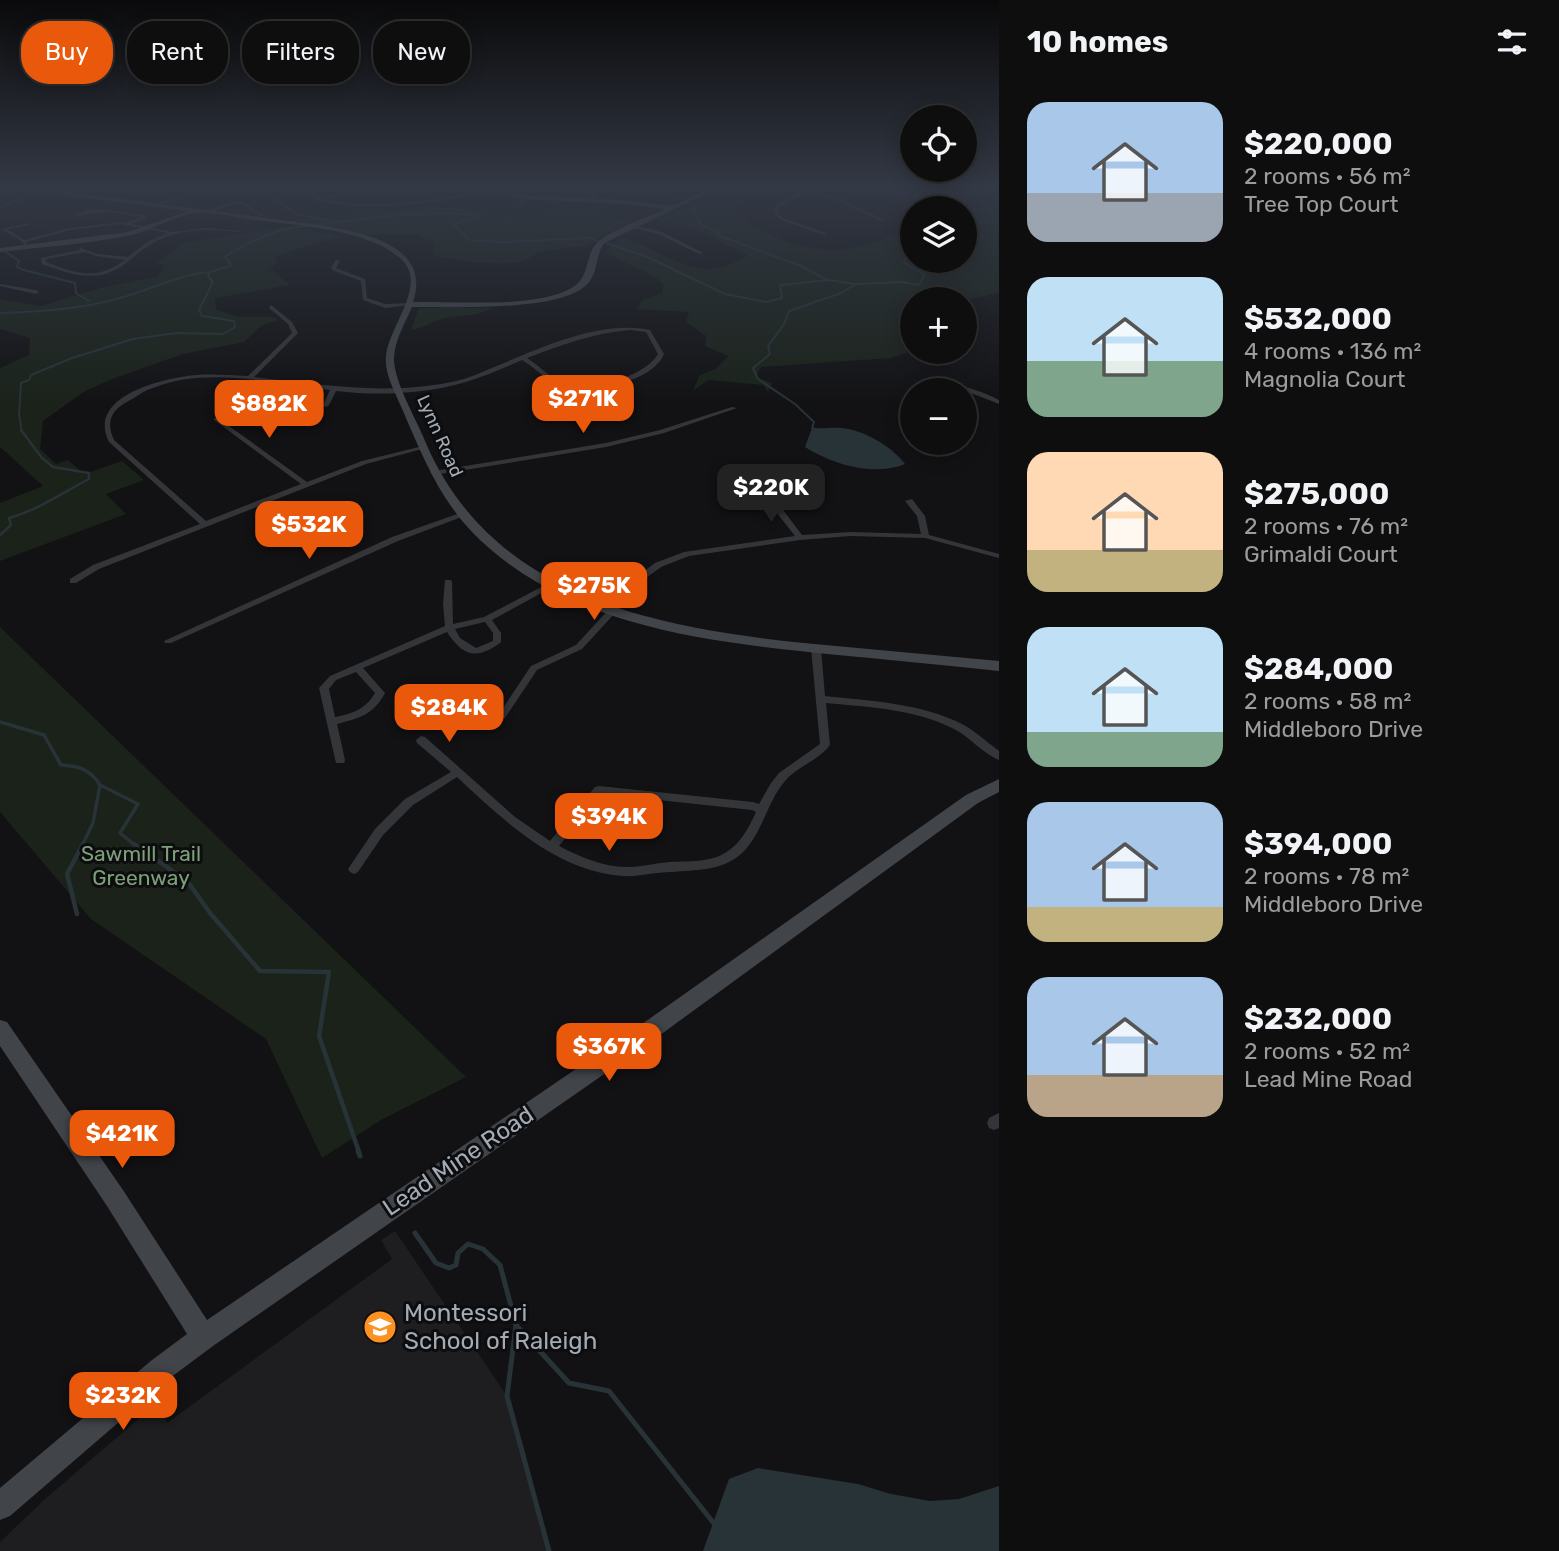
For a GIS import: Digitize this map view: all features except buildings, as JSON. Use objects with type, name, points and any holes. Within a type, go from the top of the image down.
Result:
[{"type":"main road","name":"Lynn Road","points":[[405,260],[412,268],[416,282],[393,338],[389,360],[434,473],[463,515],[503,554],[552,585],[612,611],[691,633],[999,666]]},
{"type":"main road","points":[[408,305],[509,303],[572,291],[588,279],[593,260]]},
{"type":"main road","name":"Lead Mine Road","points":[[0,1507],[151,1377],[204,1337],[649,1031],[972,799],[999,785]]},
{"type":"main road","points":[[0,1029],[115,1198],[204,1337]]},
{"type":"street","points":[[43,260],[60,269],[97,275],[127,260]]},
{"type":"street","points":[[338,261],[333,268],[363,280],[365,299],[386,306],[408,305]]},
{"type":"street","points":[[0,285],[36,292]]},
{"type":"street","points":[[249,378],[295,333],[290,323],[271,307]]},
{"type":"street","points":[[205,524],[111,441],[106,423],[110,412],[118,403],[154,386],[201,376],[249,378],[334,389],[400,389],[455,383],[607,330],[647,328],[661,354],[649,370],[614,382],[582,386],[560,386],[542,368],[524,359]]},
{"type":"street","points":[[326,405],[334,389]]},
{"type":"street","points":[[977,393],[999,402]]},
{"type":"street","points":[[434,473],[606,445],[662,432],[734,408]]},
{"type":"street","points":[[215,419],[306,484]]},
{"type":"street","points":[[73,581],[96,567],[306,484],[384,456],[423,448]]},
{"type":"street","points":[[765,492],[800,538]]},
{"type":"street","points":[[909,501],[922,516],[925,536]]},
{"type":"street","points":[[167,641],[386,542],[463,515]]},
{"type":"street","points":[[639,579],[658,565],[678,556],[800,538],[851,534],[925,536],[999,556]]},
{"type":"street","points":[[448,582],[448,628],[460,645],[476,652],[497,642],[498,632],[487,619]]},
{"type":"street","points":[[340,761],[324,688],[333,678],[448,628],[487,619],[552,585]]},
{"type":"street","points":[[502,716],[534,668],[579,647],[612,611]]},
{"type":"street","points":[[421,740],[516,825],[586,864],[620,871],[710,864],[726,859],[742,846],[783,775],[806,762],[825,745],[816,648]]},
{"type":"street","points":[[331,723],[358,715],[374,706],[380,693],[357,667]]},
{"type":"street","points":[[820,699],[900,708],[932,716],[962,729],[999,756]]},
{"type":"street","points":[[354,869],[379,832],[409,802],[457,772]]},
{"type":"street","points":[[552,847],[599,790],[752,806],[762,810]]},
{"type":"shaded area","points":[[812,428],[849,429],[867,435],[885,445],[905,464],[893,468],[866,469],[828,459],[805,447]]},
{"type":"shaded area","name":"Montessori School of Raleigh","points":[[395,1231],[507,1396],[549,1551],[0,1551],[0,1542],[44,1500],[158,1402],[167,1423],[392,1259],[381,1240]]},
{"type":"shaded area","points":[[758,1468],[858,1484],[891,1494],[930,1501],[959,1499],[999,1486],[999,1551],[703,1551],[729,1479]]},
{"type":"green space","points":[[160,260],[278,260],[270,269],[290,285],[215,298],[216,310],[239,317],[275,317],[278,320],[262,325],[244,342],[183,354],[112,379],[85,391],[43,421],[40,449],[56,464],[68,460],[84,474],[122,461],[144,480],[106,494],[126,514],[0,561],[0,503],[43,486],[0,447],[0,368],[29,355],[30,338],[0,329],[0,299],[41,306],[104,287],[157,277],[163,269],[162,265],[157,263]]},
{"type":"green space","points":[[463,260],[522,260],[504,263]]},
{"type":"green space","points":[[621,260],[674,260],[697,268],[712,269],[738,260],[900,260],[900,273],[977,273],[977,260],[999,260],[999,293],[977,297],[977,287],[900,287],[900,355],[891,358],[761,367],[756,377],[772,383],[768,392],[763,385],[708,380],[693,391],[699,376],[717,368],[728,356],[705,346],[706,336],[686,322],[689,312],[637,309],[642,300],[662,293],[663,284],[655,277]]},
{"type":"green space","points":[[491,308],[474,314],[442,319],[411,330],[418,310]]},
{"type":"green space","name":"Sawmill Trail Greenway","points":[[0,627],[466,1077],[381,1120],[322,1158],[266,1039],[91,919],[0,812]]},
{"type":"waterway","points":[[18,260],[17,267],[24,270],[75,283],[76,293],[89,301]]},
{"type":"waterway","points":[[210,272],[230,266],[228,260]]},
{"type":"waterway","points":[[654,260],[725,294],[766,302],[782,298],[780,285],[828,280],[856,284]]},
{"type":"waterway","points":[[786,260],[827,280]]},
{"type":"waterway","points":[[0,313],[91,305],[187,276],[210,272]]},
{"type":"waterway","points":[[22,431],[19,415],[21,383],[29,380],[31,375],[72,358],[133,339],[176,333],[223,334],[235,327],[234,321],[202,316],[199,310],[213,282],[208,276],[210,272]]},
{"type":"waterway","points":[[856,284],[901,282],[919,285],[925,274],[923,273]]},
{"type":"waterway","points":[[815,429],[812,428],[814,422],[795,404],[758,379],[753,368],[770,354],[768,346],[784,324],[789,311],[841,293],[856,284]]},
{"type":"waterway","points":[[0,535],[11,525],[9,518],[40,506],[89,479],[89,473],[53,467],[42,458],[22,431]]},
{"type":"waterway","points":[[0,722],[44,735],[61,765],[84,769],[100,785]]},
{"type":"waterway","points":[[83,845],[93,823],[100,785]]},
{"type":"waterway","points":[[100,785],[138,804],[120,833],[136,846]]},
{"type":"waterway","points":[[134,844],[188,882],[210,913],[260,971],[329,972],[319,1036],[359,1152]]},
{"type":"waterway","points":[[77,914],[67,874],[83,845]]},
{"type":"waterway","points":[[358,1151],[360,1156]]},
{"type":"waterway","points":[[415,1233],[436,1263],[449,1268],[456,1265],[458,1253],[468,1244],[483,1249],[500,1265],[516,1325]]},
{"type":"waterway","points":[[516,1325],[569,1383],[609,1391],[716,1526]]},
{"type":"waterway","points":[[516,1325],[507,1396],[549,1551]]},
{"type":"place","name":"Montessori School of Raleigh","points":[[380,1327]]}]
